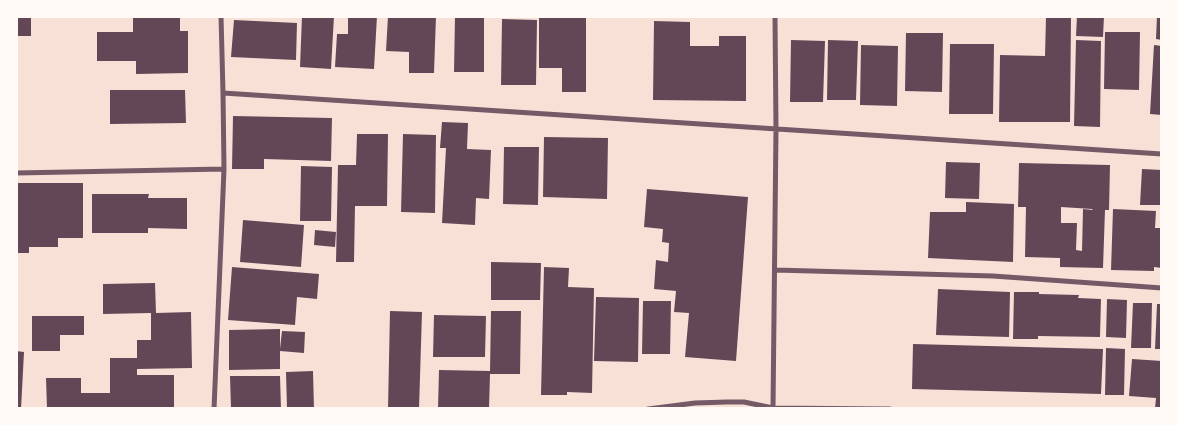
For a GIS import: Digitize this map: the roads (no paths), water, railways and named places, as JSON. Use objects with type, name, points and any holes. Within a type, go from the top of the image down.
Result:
[{"type":"street","points":[[214,409],[224,169],[220,16]]},
{"type":"street","points":[[773,408],[776,130],[775,16]]},
{"type":"street","points":[[223,94],[1162,154]]},
{"type":"street","points":[[16,173],[224,169]]},
{"type":"street","points":[[775,270],[992,276],[1162,288]]},
{"type":"street","points":[[648,409],[694,403],[727,402],[744,402],[773,408],[890,409]]}]
